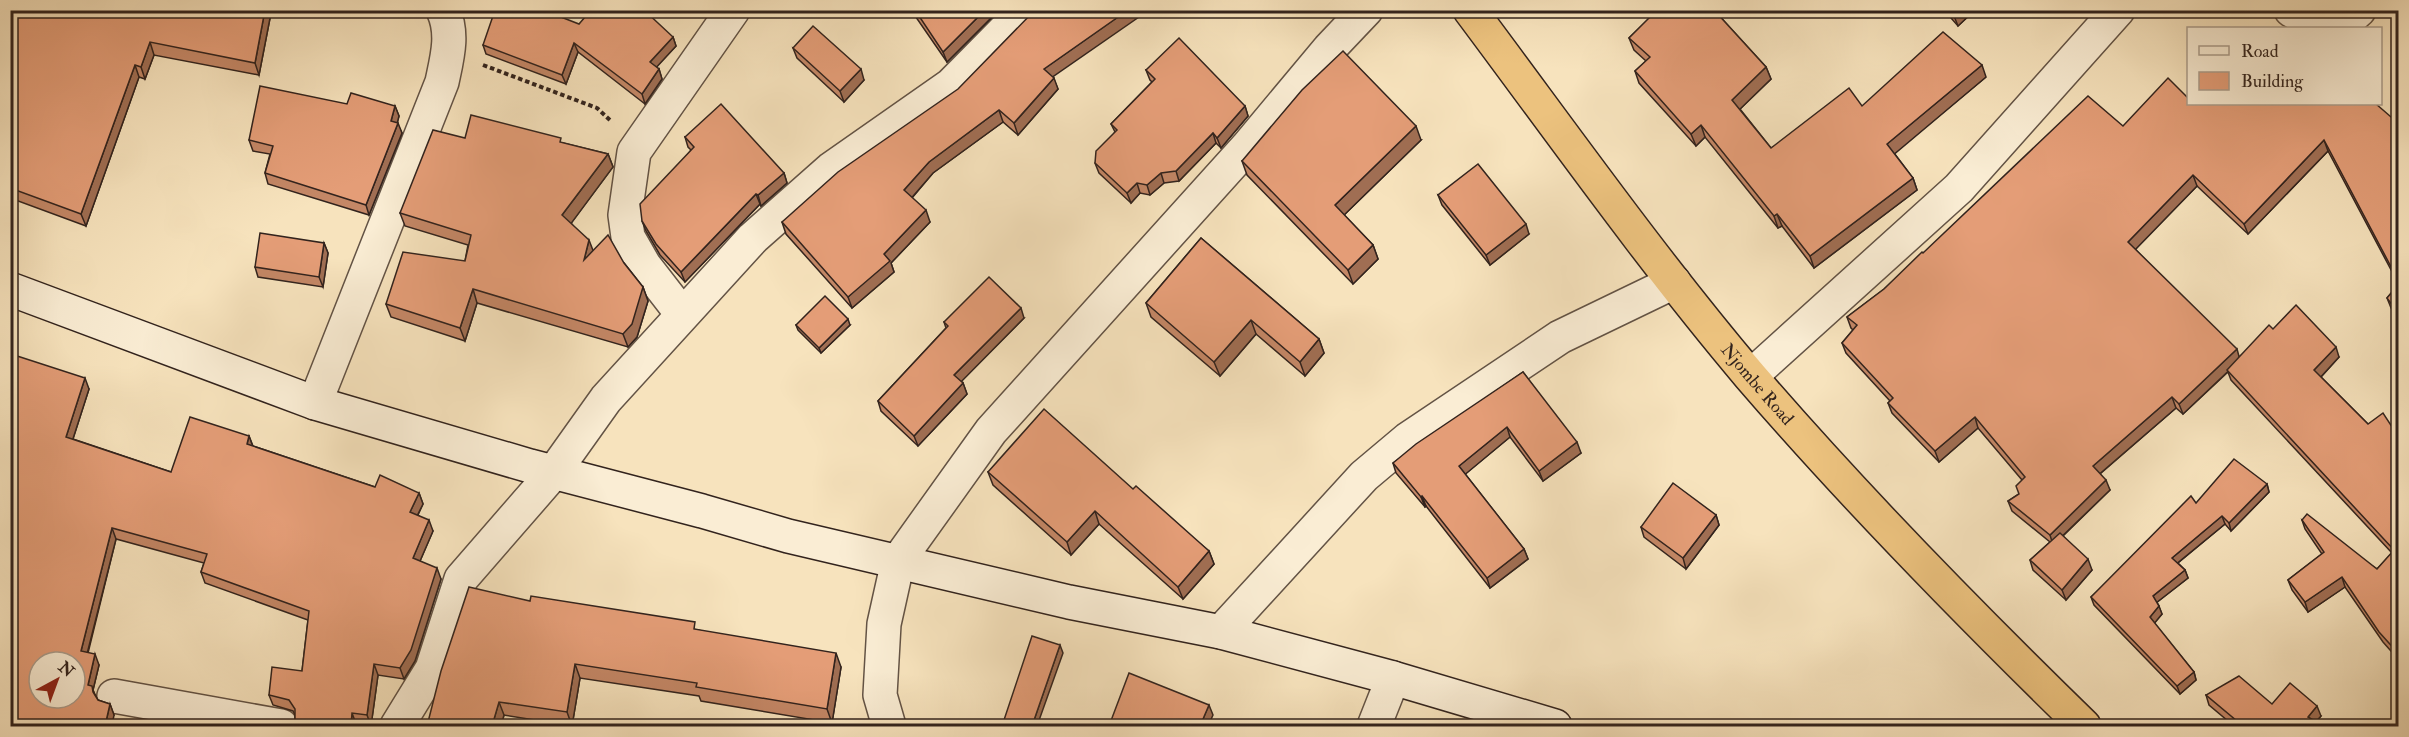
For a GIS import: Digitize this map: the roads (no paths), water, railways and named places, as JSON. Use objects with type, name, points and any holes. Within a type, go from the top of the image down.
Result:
[{"type":"highway","name":"Njombe Road","points":[[1470,10],[1674,282],[1751,376],[1903,543],[2083,726]]},
{"type":"street","points":[[315,403],[442,82],[449,51],[448,21],[443,10]]},
{"type":"street","points":[[682,314],[644,265],[628,237],[625,215],[634,152],[734,10]]},
{"type":"street","points":[[397,726],[432,669],[461,579],[554,472],[606,399],[753,238],[831,169],[951,85],[1025,10]]},
{"type":"street","points":[[889,726],[880,695],[884,624],[898,561],[991,431],[1248,146],[1329,49],[1366,10]]},
{"type":"street","points":[[1751,376],[1959,188],[2118,10]]},
{"type":"street","points":[[2290,10],[2304,18],[2329,22],[2352,18],[2359,10]]},
{"type":"street","points":[[1221,632],[1364,476],[1408,439],[1560,337],[1674,282]]},
{"type":"street","points":[[10,290],[315,403],[554,472],[788,536],[1069,602],[1221,632],[1393,678],[1556,726]]},
{"type":"street","points":[[1374,726],[1393,678]]},
{"type":"street","points":[[114,696],[281,726]]}]
